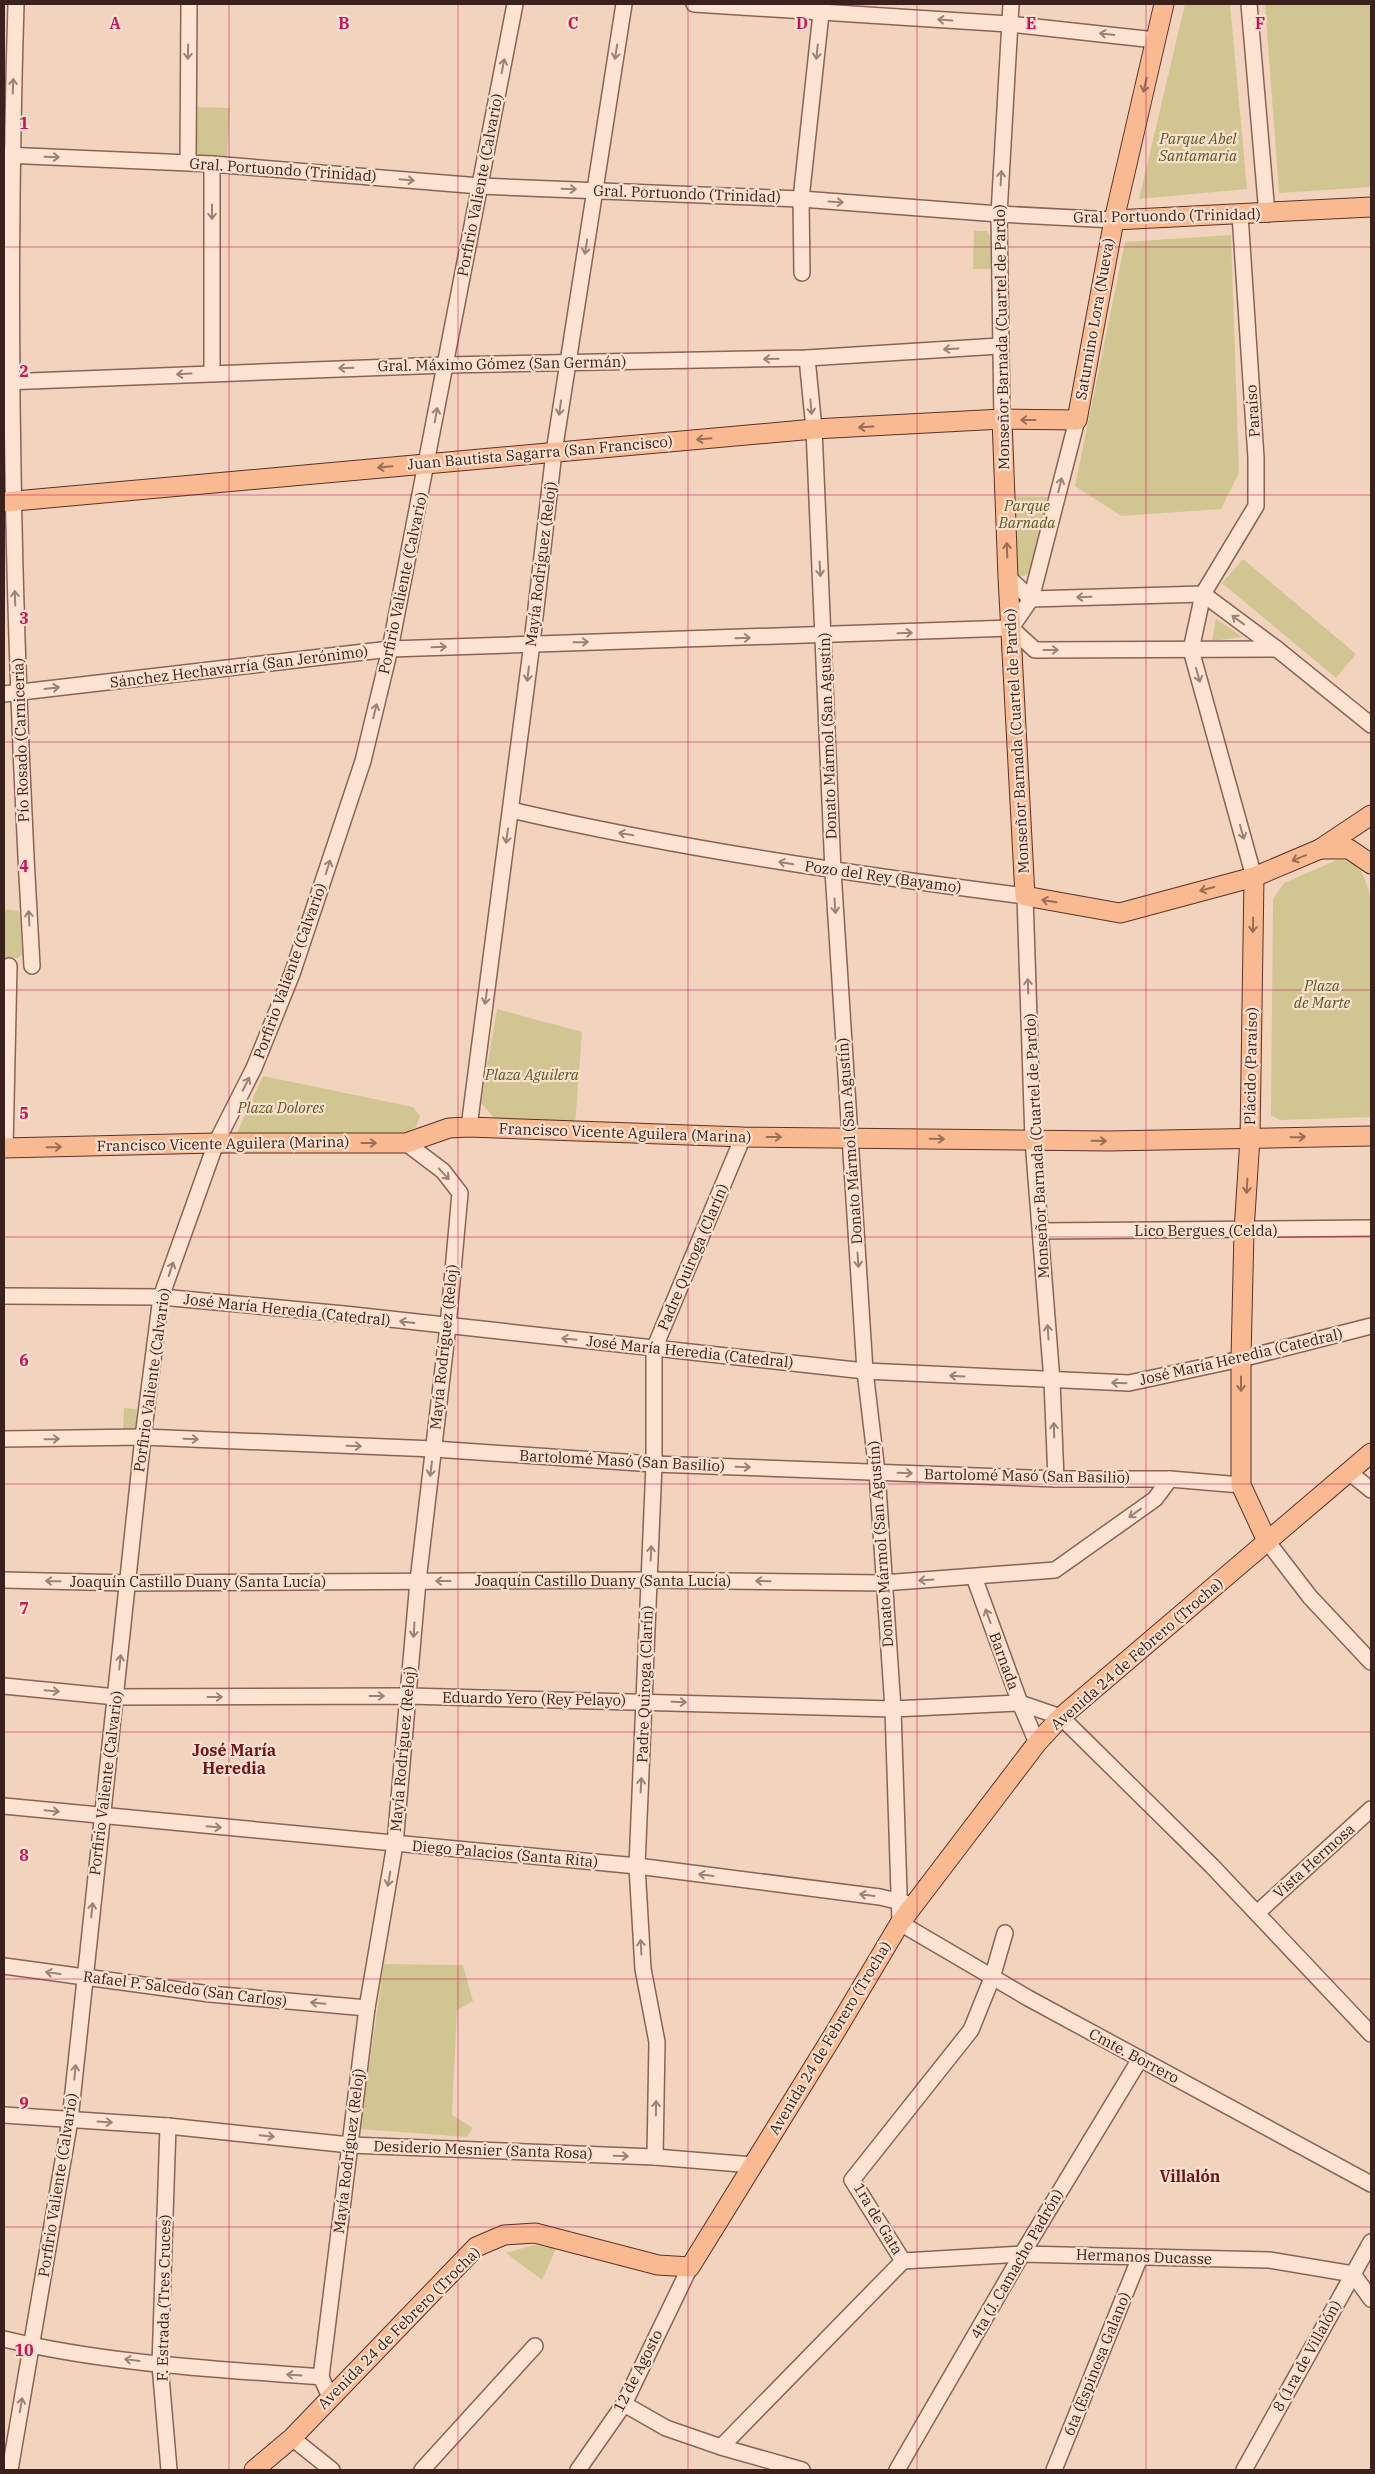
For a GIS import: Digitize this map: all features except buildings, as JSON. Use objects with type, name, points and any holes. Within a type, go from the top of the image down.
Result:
[{"type":"main road","name":"Saturnino Lora (Nueva)","points":[[1077,420],[1114,220],[1164,4]]},
{"type":"main road","name":"Gral. Portuondo (Trinidad)","points":[[1114,220],[1267,214],[1371,207]]},
{"type":"main road","name":"Juan Bautista Sagarra (San Francisco)","points":[[8,501],[814,429],[1002,419],[1077,420]]},
{"type":"main road","name":"Monseñor Barnada (Cuartel de Pardo)","points":[[1002,419],[1008,577],[1025,896]]},
{"type":"main road","points":[[1320,849],[1371,816]]},
{"type":"main road","points":[[1320,849],[1349,848],[1371,864]]},
{"type":"main road","name":"Pozo del Rey (Bayamo)","points":[[1025,896],[1120,913],[1254,877],[1320,849]]},
{"type":"main road","name":"Plácido (Paraíso)","points":[[1254,877],[1250,1138],[1244,1231],[1241,1359],[1241,1485],[1266,1541]]},
{"type":"main road","name":"Francisco Vicente Aguilera (Marina)","points":[[4,1148],[216,1143],[406,1142],[449,1128],[468,1127],[743,1137],[1108,1141],[1371,1136]]},
{"type":"main road","name":"Avenida 24 de Febrero (Trocha)","points":[[254,2470],[292,2438],[476,2247],[504,2235],[535,2233],[658,2265],[690,2267],[900,1922],[907,1903],[1037,1744],[1061,1717],[1371,1453]]},
{"type":"street","name":"Pío Rosado (Carnicería)","points":[[16,4],[7,156],[8,501],[11,693],[32,966]]},
{"type":"street","points":[[188,162],[189,4]]},
{"type":"street","name":"Porfirio Valiente (Calvario)","points":[[10,2470],[9,2441],[32,2346],[70,2120],[142,1437],[161,1298],[216,1143],[254,1068],[292,974],[363,761],[390,649],[515,4]]},
{"type":"street","name":"Mayía Rodríguez (Reloj)","points":[[468,1127],[532,643],[554,452],[624,4]]},
{"type":"street","points":[[694,4],[822,8],[1009,24],[1155,40]]},
{"type":"street","name":"Monseñor Barnada (Cuartel de Pardo)","points":[[1002,419],[999,346],[999,214],[1010,4]]},
{"type":"street","points":[[1249,4],[1267,214]]},
{"type":"street","points":[[802,273],[801,199],[822,8]]},
{"type":"street","name":"Gral. Portuondo (Trinidad)","points":[[7,156],[188,162],[480,186],[801,199],[999,214],[1114,220]]},
{"type":"street","points":[[212,164],[212,372]]},
{"type":"street","name":"Paraíso","points":[[1203,594],[1256,506],[1256,458],[1240,214]]},
{"type":"street","name":"Gral. Máximo Gómez (San Germán)","points":[[8,382],[212,372],[445,364],[807,358],[999,346]]},
{"type":"street","name":"Donato Mármol (San Agustín)","points":[[807,358],[814,429],[833,871],[865,1371],[877,1472],[883,1583],[907,1903]]},
{"type":"street","name":"Saturnino Lora (Nueva)","points":[[1011,628],[1031,599],[1077,420]]},
{"type":"street","points":[[1008,577],[1031,599],[1203,594],[1277,649],[1371,725]]},
{"type":"street","name":"Plácido (Paraíso)","points":[[1203,594],[1191,650],[1254,877]]},
{"type":"street","points":[[1011,628],[1035,650],[1277,649]]},
{"type":"street","name":"Sánchez Hechavarría (San Jerónimo)","points":[[11,693],[390,649],[532,643],[824,636],[1011,628]]},
{"type":"street","name":"Pozo del Rey (Bayamo)","points":[[510,810],[576,825],[833,871],[1025,896]]},
{"type":"street","name":"Monseñor Barnada (Cuartel de Pardo)","points":[[1025,896],[1034,1140],[1052,1381],[1056,1479]]},
{"type":"street","points":[[4,1148],[9,966]]},
{"type":"street","name":"Padre Quiroga (Clarín)","points":[[655,2157],[657,2042],[643,1969],[637,1866],[646,1701],[654,1464],[654,1349],[743,1137]]},
{"type":"street","name":"Mayía Rodríguez (Reloj)","points":[[321,2377],[367,2008],[395,1844],[418,1581],[448,1326],[460,1193],[443,1171],[406,1142]]},
{"type":"street","name":"Lico Bergues (Celda)","points":[[1041,1231],[1244,1231],[1371,1228]]},
{"type":"street","name":"José María Heredia (Catedral)","points":[[4,1296],[161,1298],[448,1326],[865,1371],[1129,1383],[1241,1359],[1371,1326]]},
{"type":"street","name":"Bartolomé Masó (San Basilio)","points":[[4,1439],[142,1437],[434,1449],[654,1464],[1056,1479],[1170,1479],[1241,1485]]},
{"type":"street","points":[[1349,1472],[1371,1490]]},
{"type":"street","name":"Joaquín Castillo Duany (Santa Lucía)","points":[[4,1580],[128,1583],[650,1580],[883,1583],[1055,1570],[1156,1499],[1170,1479]]},
{"type":"street","points":[[1266,1541],[1310,1597],[1371,1662]]},
{"type":"street","name":"Barnada","points":[[974,1577],[1037,1744]]},
{"type":"street","name":"Eduardo Yero (Rey Pelayo)","points":[[4,1686],[116,1697],[409,1696],[646,1701],[893,1710],[1020,1703],[1061,1717]]},
{"type":"street","points":[[1061,1717],[1190,1844],[1371,2034]]},
{"type":"street","name":"Diego Palacios (Santa Rita)","points":[[4,1806],[637,1866],[907,1903]]},
{"type":"street","name":"Vista Hermosa","points":[[1257,1913],[1371,1809]]},
{"type":"street","name":"Cmte. Borrero","points":[[900,1922],[992,1978],[1371,2184]]},
{"type":"street","name":"1ra de Gata","points":[[721,2448],[903,2261],[852,2180],[971,2030],[992,1978],[1005,1933]]},
{"type":"street","name":"Rafael P. Salcedo (San Carlos)","points":[[4,1966],[210,1994],[367,2008]]},
{"type":"street","points":[[1342,2005],[1371,2022]]},
{"type":"street","name":"4ta (J. Camacho Padrón)","points":[[897,2470],[1022,2254],[1140,2059]]},
{"type":"street","name":"Desiderio Mesnier (Santa Rosa)","points":[[4,2115],[168,2126],[350,2145],[655,2157],[753,2165]]},
{"type":"street","name":"F. Estrada (Tres Cruces)","points":[[168,2126],[160,2364],[169,2470]]},
{"type":"street","name":"8 (1ra de Villalón)","points":[[1244,2470],[1371,2242]]},
{"type":"street","name":"Hermanos Ducasse","points":[[903,2261],[1022,2254],[1269,2260],[1353,2274]]},
{"type":"street","name":"6ta (Espinosa Galano)","points":[[1054,2470],[1140,2257]]},
{"type":"street","name":"12 de Agosto","points":[[578,2470],[624,2404],[690,2267]]},
{"type":"street","points":[[1353,2274],[1371,2299]]},
{"type":"street","points":[[4,2339],[32,2346],[160,2364],[321,2377],[330,2397]]},
{"type":"street","points":[[422,2470],[535,2346]]},
{"type":"street","points":[[624,2404],[666,2428],[721,2448],[802,2470]]},
{"type":"street","points":[[292,2438],[332,2470]]},
{"type":"green space","name":"Parque Abel Santamaria","points":[[1185,4],[1230,4],[1247,189],[1139,199]]},
{"type":"green space","points":[[1265,4],[1371,4],[1371,187],[1279,193]]},
{"type":"green space","points":[[194,107],[230,108],[227,158],[192,157]]},
{"type":"green space","points":[[974,231],[987,231],[990,236],[991,269],[973,269]]},
{"type":"green space","points":[[1231,235],[1239,473],[1221,509],[1121,516],[1075,486],[1125,242]]},
{"type":"green space","name":"Parque Barnada","points":[[1009,496],[1049,497],[1029,573],[1024,576],[1016,575]]},
{"type":"green space","points":[[1243,559],[1356,654],[1336,678],[1222,583]]},
{"type":"green space","points":[[1216,619],[1243,637],[1212,641]]},
{"type":"green space","name":"Plaza de Marte","points":[[1337,860],[1352,863],[1357,867],[1364,877],[1371,898],[1371,1117],[1280,1120],[1271,1115],[1273,899],[1284,883]]},
{"type":"green space","points":[[4,909],[18,911],[20,914],[22,955],[18,958],[4,958]]},
{"type":"green space","name":"Plaza Aguilera","points":[[497,1009],[582,1032],[575,1125],[496,1120],[481,1103]]},
{"type":"green space","name":"Plaza Dolores","points":[[263,1076],[413,1107],[420,1116],[416,1127],[403,1134],[236,1135]]},
{"type":"green space","points":[[124,1408],[137,1409],[135,1433],[123,1433]]},
{"type":"green space","points":[[384,1964],[463,1965],[473,2001],[457,2010],[452,2115],[473,2128],[467,2137],[360,2129]]},
{"type":"green space","points":[[533,2245],[556,2249],[542,2280],[506,2253]]},
{"type":"district","name":"José María Heredia","points":[[234,1759]]},
{"type":"district","name":"Villalón","points":[[1190,2176]]}]
